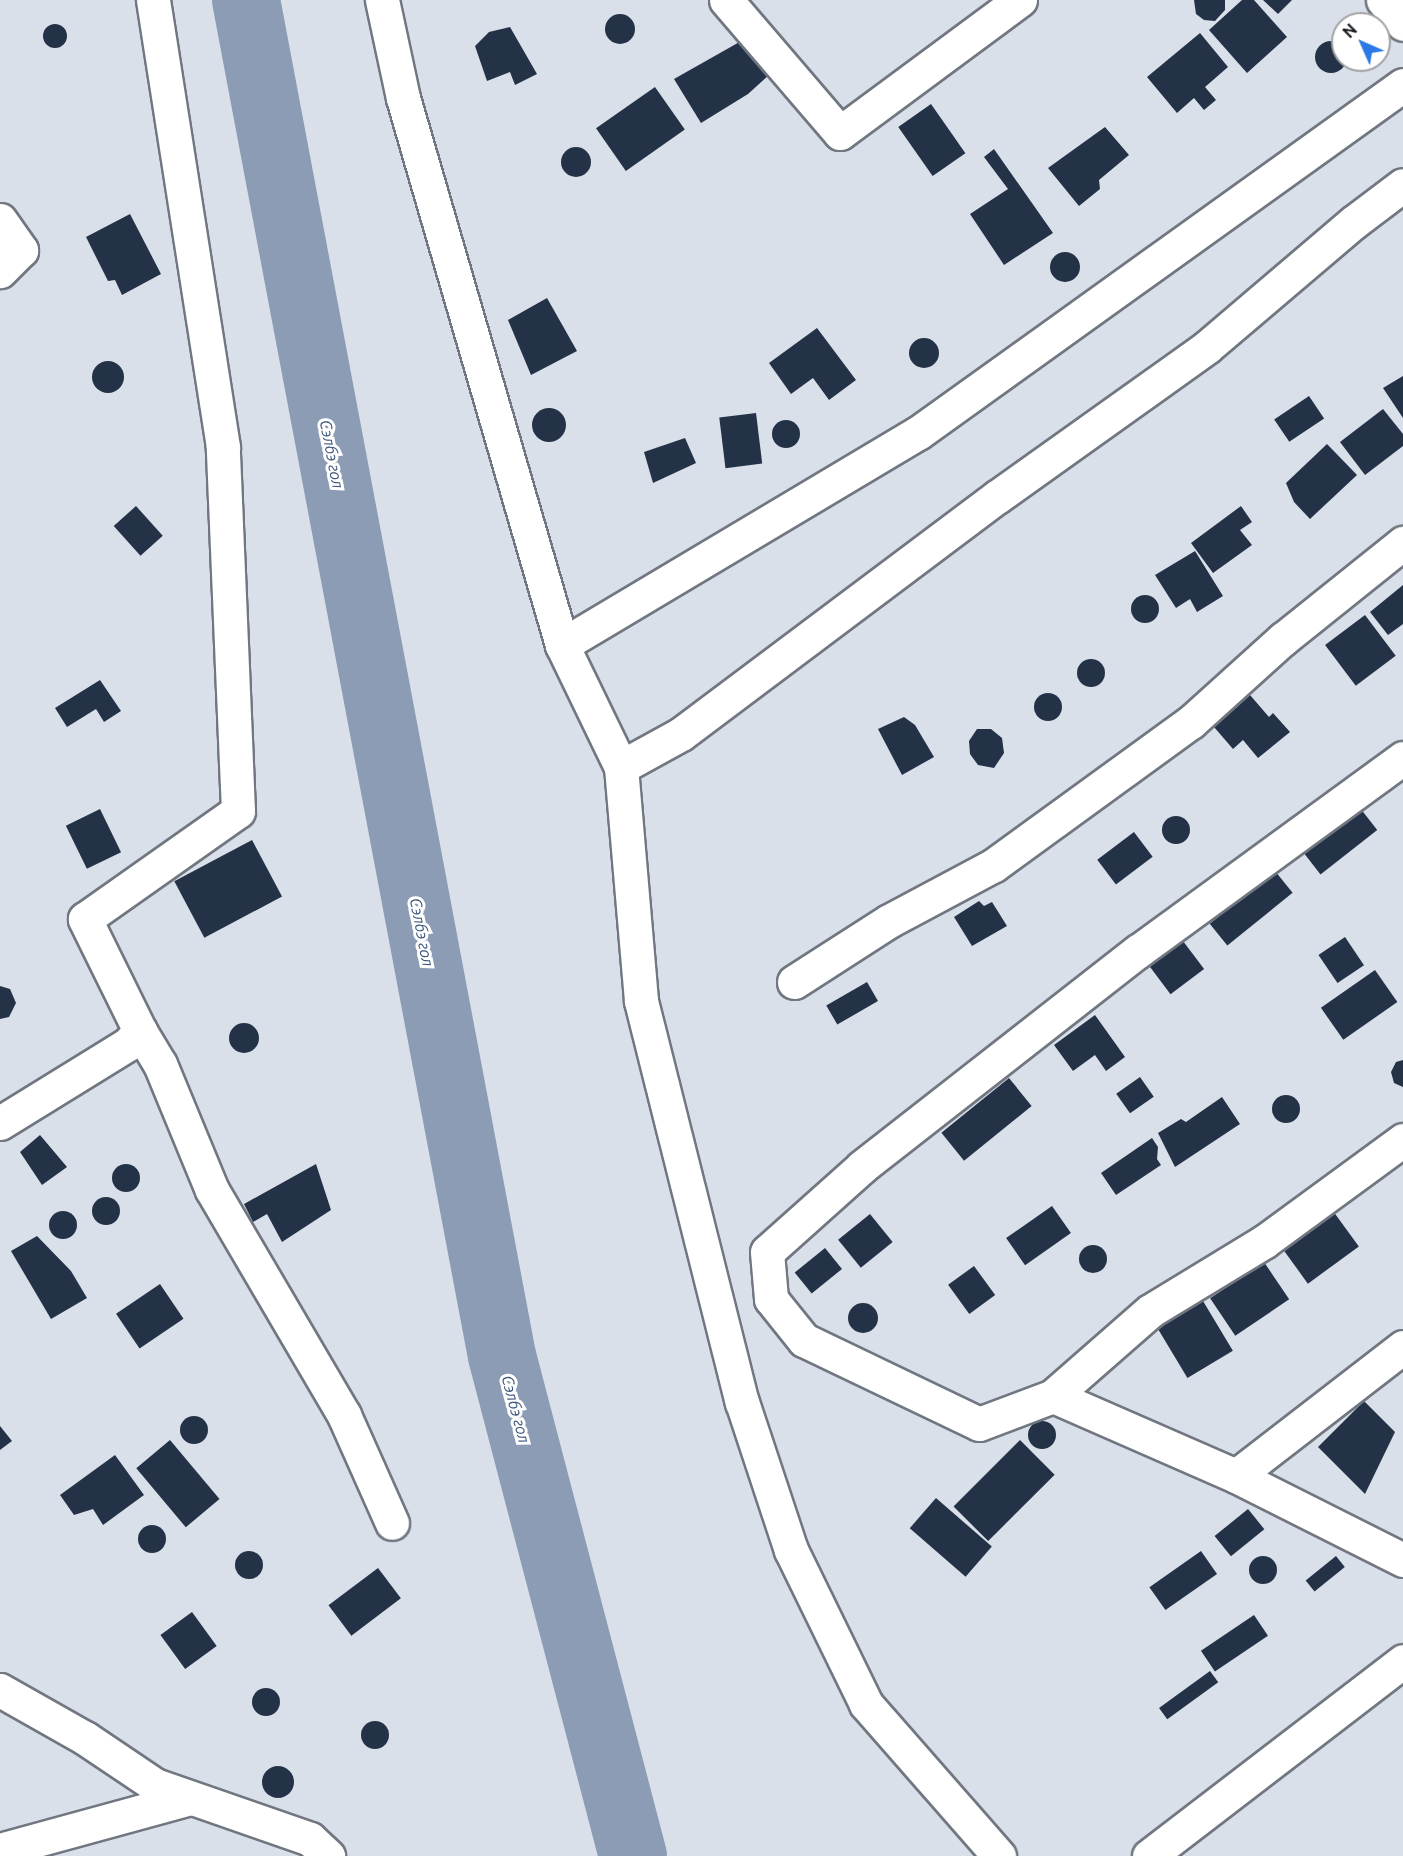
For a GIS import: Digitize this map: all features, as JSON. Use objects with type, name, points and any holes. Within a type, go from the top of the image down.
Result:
[{"type":"street","points":[[153,0],[223,447],[238,810],[85,920],[160,1064],[212,1190],[344,1415],[392,1522]]},
{"type":"street","points":[[382,0],[407,110],[562,645],[621,767],[641,1001],[742,1402],[791,1550],[866,1704],[999,1856]]},
{"type":"street","points":[[726,0],[840,133],[1020,0]]},
{"type":"street","points":[[1383,0],[1403,24]]},
{"type":"street","points":[[562,645],[918,434],[1403,85]]},
{"type":"street","points":[[621,767],[681,734],[997,497],[1207,347],[1354,222],[1403,185]]},
{"type":"street","points":[[0,220],[21,250],[0,271]]},
{"type":"street","points":[[794,982],[889,921],[1003,858],[1191,722],[1283,639],[1403,543]]},
{"type":"street","points":[[1403,758],[1138,951],[862,1167],[767,1252],[771,1299],[804,1340],[979,1424],[1053,1396],[1150,1311],[1265,1241],[1403,1140]]},
{"type":"street","points":[[0,1123],[128,1044],[141,1031]]},
{"type":"street","points":[[1236,1476],[1403,1347]]},
{"type":"street","points":[[1053,1396],[1236,1476],[1403,1560]]},
{"type":"street","points":[[1149,1856],[1403,1660]]},
{"type":"street","points":[[0,1690],[85,1738],[155,1785],[310,1839],[328,1856]]},
{"type":"street","points":[[0,1850],[190,1798]]},
{"type":"building","points":[[1194,0],[1225,0],[1225,10],[1215,21],[1204,20],[1196,14]]},
{"type":"building","points":[[1242,0],[1254,0],[1287,37],[1247,73],[1209,30]]},
{"type":"building","points":[[1263,0],[1292,0],[1278,14]]},
{"type":"building","points":[[620,14],[630,19],[635,29],[630,39],[620,44],[610,39],[605,29],[610,19]]},
{"type":"building","points":[[55,24],[64,27],[67,36],[64,45],[55,48],[46,45],[43,36],[46,27]]},
{"type":"building","points":[[510,27],[537,74],[515,85],[510,72],[487,81],[475,46],[489,32]]},
{"type":"building","points":[[1200,33],[1228,67],[1205,87],[1216,100],[1204,110],[1194,98],[1177,113],[1147,77]]},
{"type":"building","points":[[743,40],[769,75],[748,94],[701,123],[674,79]]},
{"type":"building","points":[[1331,41],[1331,72],[1334,72],[1331,73],[1320,68],[1315,57],[1320,46]]},
{"type":"building","points":[[655,87],[685,130],[626,171],[596,128]]},
{"type":"building","points":[[931,104],[965,153],[933,176],[898,127]]},
{"type":"building","points":[[1105,127],[1129,155],[1099,180],[1100,189],[1079,206],[1048,168]]},
{"type":"building","points":[[576,147],[586,152],[591,162],[586,172],[576,177],[566,172],[561,162],[566,152]]},
{"type":"building","points":[[994,149],[1053,233],[1004,265],[970,214],[1008,189],[984,157]]},
{"type":"building","points":[[130,214],[161,274],[122,295],[115,280],[108,281],[86,237]]},
{"type":"building","points":[[1065,252],[1075,257],[1080,267],[1075,277],[1065,282],[1055,277],[1050,267],[1055,257]]},
{"type":"building","points":[[547,298],[577,351],[531,375],[508,320]]},
{"type":"building","points":[[817,328],[856,380],[829,400],[813,378],[791,394],[769,363]]},
{"type":"building","points":[[924,338],[934,343],[939,353],[934,363],[924,368],[914,363],[909,353],[914,343]]},
{"type":"building","points":[[108,361],[120,365],[124,377],[120,389],[108,393],[96,389],[92,377],[96,365]]},
{"type":"building","points":[[1403,376],[1403,418],[1383,388]]},
{"type":"building","points":[[1309,396],[1324,418],[1289,442],[1274,419]]},
{"type":"building","points":[[549,408],[561,413],[566,425],[561,437],[549,442],[537,437],[532,425],[537,413]]},
{"type":"building","points":[[1383,409],[1403,434],[1403,446],[1365,475],[1340,442]]},
{"type":"building","points":[[756,413],[762,464],[725,468],[719,418]]},
{"type":"building","points":[[786,420],[796,424],[800,434],[796,444],[786,448],[776,444],[772,434],[776,424]]},
{"type":"building","points":[[685,438],[696,463],[653,483],[644,452]]},
{"type":"building","points":[[1327,444],[1357,475],[1310,519],[1294,502],[1286,483]]},
{"type":"building","points":[[136,506],[163,536],[140,556],[114,526]]},
{"type":"building","points":[[1241,506],[1252,522],[1240,530],[1252,545],[1213,573],[1191,543]]},
{"type":"building","points":[[1195,551],[1223,596],[1197,612],[1190,599],[1176,608],[1155,575]]},
{"type":"building","points":[[1403,585],[1403,624],[1388,635],[1370,612]]},
{"type":"building","points":[[1145,595],[1155,599],[1159,609],[1155,619],[1145,623],[1135,619],[1131,609],[1135,599]]},
{"type":"building","points":[[1365,615],[1396,656],[1356,686],[1325,645]]},
{"type":"building","points":[[1091,659],[1101,663],[1105,673],[1101,683],[1091,687],[1081,683],[1077,673],[1081,663]]},
{"type":"building","points":[[100,680],[121,711],[104,722],[96,709],[67,727],[55,708]]},
{"type":"building","points":[[1048,693],[1058,697],[1062,707],[1058,717],[1048,721],[1038,717],[1034,707],[1038,697]]},
{"type":"building","points":[[1250,695],[1269,717],[1273,713],[1290,732],[1258,758],[1243,740],[1233,749],[1214,727]]},
{"type":"building","points":[[904,717],[915,725],[934,757],[902,775],[878,729]]},
{"type":"building","points":[[977,729],[991,729],[1002,738],[1004,753],[994,768],[978,765],[970,754],[969,741]]},
{"type":"building","points":[[1360,808],[1377,830],[1321,874],[1303,852]]},
{"type":"building","points":[[100,809],[121,852],[87,869],[66,826]]},
{"type":"building","points":[[1176,816],[1186,820],[1190,830],[1186,840],[1176,844],[1166,840],[1162,830],[1166,820]]},
{"type":"building","points":[[1134,832],[1153,857],[1116,884],[1097,860]]},
{"type":"building","points":[[252,840],[282,897],[204,938],[174,881]]},
{"type":"building","points":[[1275,871],[1293,893],[1227,946],[1210,924]]},
{"type":"building","points":[[979,901],[984,906],[992,902],[1007,926],[972,946],[954,917]]},
{"type":"building","points":[[1180,937],[1204,969],[1171,994],[1146,962]]},
{"type":"building","points":[[1345,937],[1364,965],[1337,983],[1318,955]]},
{"type":"building","points":[[1375,970],[1397,1002],[1343,1040],[1321,1008]]},
{"type":"building","points":[[867,982],[878,1001],[837,1025],[826,1006]]},
{"type":"building","points":[[0,986],[10,989],[16,1003],[9,1017],[0,1019]]},
{"type":"building","points":[[1095,1015],[1125,1057],[1106,1071],[1095,1055],[1073,1071],[1054,1045]]},
{"type":"building","points":[[244,1023],[255,1027],[259,1038],[255,1049],[244,1053],[233,1049],[229,1038],[233,1027]]},
{"type":"building","points":[[1403,1060],[1403,1087],[1394,1083],[1391,1072],[1396,1062]]},
{"type":"building","points":[[1140,1077],[1154,1097],[1130,1113],[1116,1094]]},
{"type":"building","points":[[1009,1078],[1032,1106],[964,1161],[941,1133]]},
{"type":"building","points":[[1286,1095],[1296,1099],[1300,1109],[1296,1119],[1286,1123],[1276,1119],[1272,1109],[1276,1099]]},
{"type":"building","points":[[1222,1097],[1240,1124],[1175,1167],[1158,1133],[1181,1119],[1186,1122]]},
{"type":"building","points":[[40,1135],[67,1167],[42,1185],[20,1152]]},
{"type":"building","points":[[1152,1138],[1158,1147],[1157,1159],[1161,1165],[1116,1195],[1101,1173]]},
{"type":"building","points":[[126,1164],[136,1168],[140,1178],[136,1188],[126,1192],[116,1188],[112,1178],[116,1168]]},
{"type":"building","points":[[316,1164],[331,1210],[282,1242],[267,1214],[253,1222],[244,1204]]},
{"type":"building","points":[[106,1197],[116,1201],[120,1211],[116,1221],[106,1225],[96,1221],[92,1211],[96,1201]]},
{"type":"building","points":[[1052,1206],[1071,1233],[1025,1265],[1006,1238]]},
{"type":"building","points":[[63,1211],[73,1215],[77,1225],[73,1235],[63,1239],[53,1235],[49,1225],[53,1215]]},
{"type":"building","points":[[1333,1211],[1359,1247],[1308,1284],[1282,1248]]},
{"type":"building","points":[[870,1214],[893,1242],[861,1268],[838,1240]]},
{"type":"building","points":[[37,1236],[71,1271],[87,1298],[51,1319],[11,1251]]},
{"type":"building","points":[[1093,1245],[1103,1249],[1107,1259],[1103,1269],[1093,1273],[1083,1269],[1079,1259],[1083,1249]]},
{"type":"building","points":[[825,1248],[842,1269],[812,1294],[795,1273]]},
{"type":"building","points":[[1264,1262],[1289,1299],[1235,1336],[1210,1298]]},
{"type":"building","points":[[974,1266],[995,1295],[969,1314],[948,1285]]},
{"type":"building","points":[[160,1284],[183,1319],[140,1348],[116,1314]]},
{"type":"building","points":[[1203,1301],[1233,1351],[1187,1378],[1158,1328]]},
{"type":"building","points":[[863,1303],[869,1304],[877,1312],[877,1324],[869,1332],[863,1333],[857,1332],[849,1324],[848,1318],[849,1312],[857,1304]]},
{"type":"building","points":[[1364,1401],[1395,1432],[1365,1494],[1318,1447]]},
{"type":"building","points":[[194,1416],[204,1420],[208,1430],[204,1440],[194,1444],[184,1440],[180,1430],[184,1420]]},
{"type":"building","points":[[1042,1421],[1052,1425],[1056,1435],[1052,1445],[1042,1449],[1032,1445],[1028,1435],[1032,1425]]},
{"type":"building","points":[[0,1426],[12,1441],[0,1450]]},
{"type":"building","points":[[170,1440],[219,1499],[186,1527],[136,1468]]},
{"type":"building","points":[[1020,1440],[1055,1475],[988,1541],[954,1506]]},
{"type":"building","points":[[115,1455],[144,1495],[103,1525],[93,1509],[74,1515],[60,1495]]},
{"type":"building","points":[[936,1498],[992,1547],[966,1577],[910,1528]]},
{"type":"building","points":[[1248,1509],[1264,1529],[1231,1556],[1215,1536]]},
{"type":"building","points":[[152,1525],[162,1529],[166,1539],[162,1549],[152,1553],[142,1549],[138,1539],[142,1529]]},
{"type":"building","points":[[249,1551],[259,1555],[263,1565],[259,1575],[249,1579],[239,1575],[235,1565],[239,1555]]},
{"type":"building","points":[[1201,1551],[1217,1574],[1165,1610],[1149,1587]]},
{"type":"building","points":[[1263,1556],[1273,1560],[1277,1570],[1273,1580],[1263,1584],[1253,1580],[1249,1570],[1253,1560]]},
{"type":"building","points":[[1336,1556],[1345,1567],[1315,1591],[1306,1581]]},
{"type":"building","points":[[378,1568],[401,1598],[351,1636],[328,1605]]},
{"type":"building","points":[[192,1612],[217,1646],[185,1669],[160,1635]]},
{"type":"building","points":[[1254,1615],[1268,1636],[1215,1672],[1201,1651]]},
{"type":"building","points":[[1210,1671],[1218,1682],[1167,1719],[1159,1708]]},
{"type":"building","points":[[266,1688],[276,1692],[280,1702],[276,1712],[266,1716],[256,1712],[252,1702],[256,1692]]},
{"type":"building","points":[[375,1721],[385,1725],[389,1735],[385,1745],[375,1749],[365,1745],[361,1735],[365,1725]]},
{"type":"building","points":[[278,1766],[289,1771],[294,1782],[289,1793],[278,1798],[267,1793],[262,1782],[267,1771]]},
{"type":"waterway","name":"Сэлбэ гол","points":[[246,0],[502,1356],[633,1856]]}]
